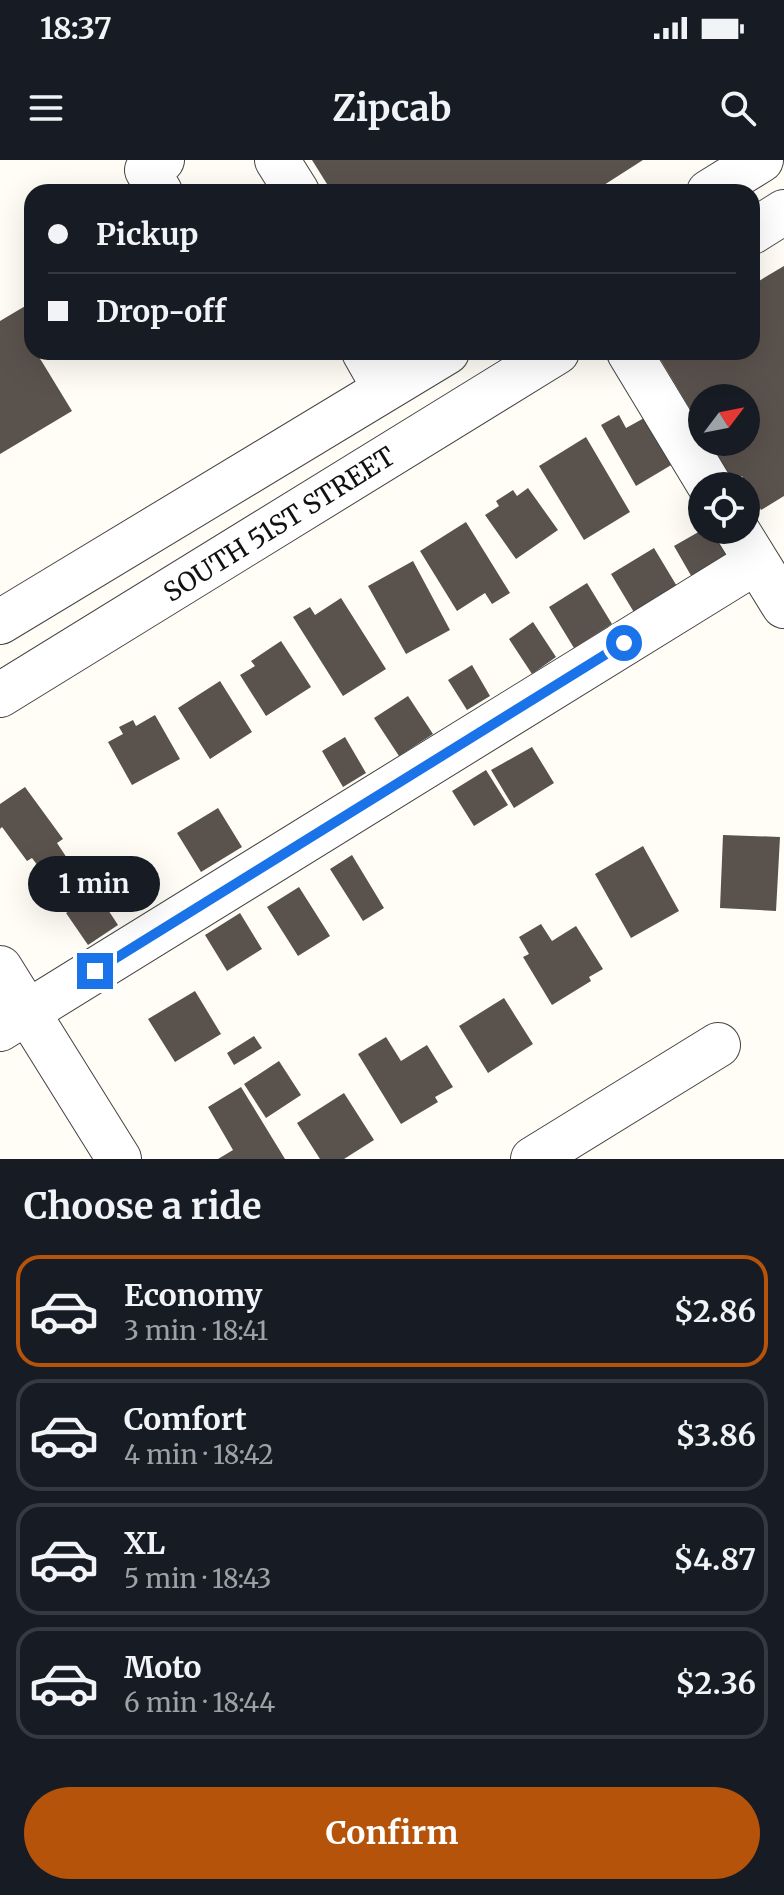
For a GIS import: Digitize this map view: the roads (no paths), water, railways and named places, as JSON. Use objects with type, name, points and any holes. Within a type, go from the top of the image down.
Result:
[{"type":"street","points":[[277,160],[292,184]]},
{"type":"street","points":[[722,184],[761,160]]},
{"type":"street","points":[[760,227],[784,212]]},
{"type":"street","points":[[369,360],[385,389]]},
{"type":"street","points":[[0,622],[434,360]]},
{"type":"street","name":"SOUTH 51ST STREET","points":[[0,695],[544,360]]},
{"type":"street","points":[[634,360],[702,472]]},
{"type":"street","points":[[14,1021],[747,546],[784,606]]},
{"type":"street","points":[[0,968],[14,1021],[119,1159]]},
{"type":"street","points":[[533,1159],[718,1045]]}]
